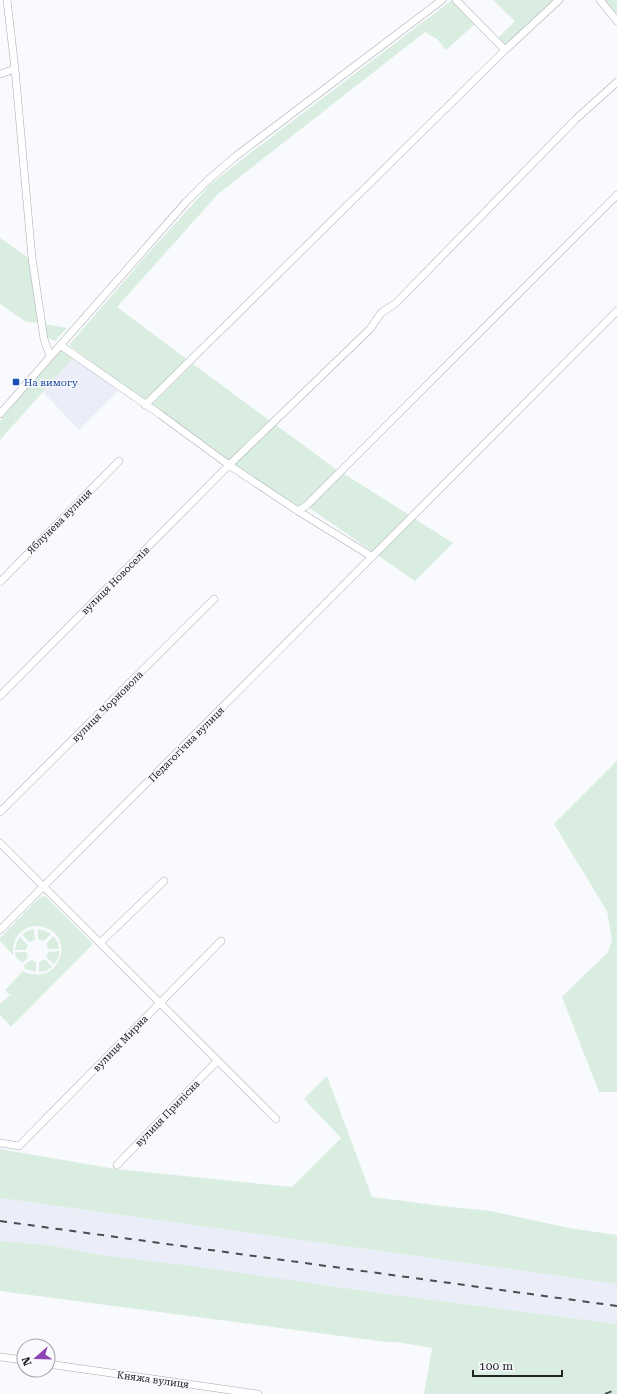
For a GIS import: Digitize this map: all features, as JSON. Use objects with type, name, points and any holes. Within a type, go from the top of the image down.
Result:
[{"type":"street","points":[[7,0],[15,69],[32,258],[44,339],[50,356]]},
{"type":"street","points":[[0,414],[186,202],[207,181],[236,156],[442,0]]},
{"type":"street","points":[[456,0],[505,50]]},
{"type":"street","points":[[145,405],[505,50],[559,0]]},
{"type":"street","points":[[600,0],[617,21]]},
{"type":"street","points":[[0,74],[15,69]]},
{"type":"street","name":"вулиця Новоселів","points":[[0,696],[229,465],[370,329],[381,313],[396,303],[576,119],[617,82]]},
{"type":"street","points":[[298,511],[307,505],[617,195]]},
{"type":"street","name":"Педагогічна вулиця","points":[[0,930],[371,556],[459,471],[617,311]]},
{"type":"street","points":[[60,345],[229,465],[298,511],[371,556]]},
{"type":"street","name":"Яблунева вулиця","points":[[0,582],[119,461]]},
{"type":"street","name":"вулиця Чорновола","points":[[0,812],[214,599]]},
{"type":"street","points":[[0,843],[276,1119]]},
{"type":"street","points":[[100,943],[164,881]]},
{"type":"street","name":"вулиця Мирна","points":[[0,1143],[19,1146],[221,941]]},
{"type":"street","name":"вулиця Прилісна","points":[[117,1165],[217,1061]]},
{"type":"street","points":[[0,1357],[16,1359]]},
{"type":"street","name":"Княжа вулиця","points":[[56,1365],[258,1394]]},
{"type":"shaded area","points":[[73,358],[119,390],[79,430],[43,392]]},
{"type":"shaded area","points":[[0,1198],[617,1284],[617,1324],[101,1255],[49,1245],[0,1241]]},
{"type":"green space","points":[[452,0],[476,23],[446,50],[437,39],[425,32],[218,194],[117,307],[188,360],[144,401],[69,345],[144,258],[210,185]]},
{"type":"green space","points":[[493,0],[553,0],[505,46],[498,38],[515,21]]},
{"type":"green space","points":[[603,0],[617,0],[617,12],[614,14]]},
{"type":"green space","points":[[0,238],[29,258],[40,323],[26,322],[0,304]]},
{"type":"green space","points":[[45,324],[67,328],[55,341],[47,338]]},
{"type":"green space","points":[[62,350],[73,358],[0,440],[0,421],[30,386],[33,388],[38,382],[35,380]]},
{"type":"green space","points":[[193,364],[269,420],[229,460],[152,404]]},
{"type":"green space","points":[[276,425],[337,470],[297,508],[234,464]]},
{"type":"green space","points":[[343,473],[453,543],[415,581],[308,507]]},
{"type":"green space","points":[[617,761],[617,1092],[599,1092],[562,997],[608,952],[612,940],[607,911],[554,824]]},
{"type":"green space","points":[[45,896],[93,944],[11,1027],[0,1015],[0,1004],[10,995],[5,990],[23,971],[36,975],[47,973],[55,967],[60,959],[61,949],[59,940],[53,932],[41,926],[29,927],[19,934],[13,947],[13,955],[0,941],[0,938],[39,898]]},
{"type":"green space","points":[[34,929],[35,940],[29,942],[22,934]]},
{"type":"green space","points":[[38,929],[51,934],[44,941],[38,939]]},
{"type":"green space","points":[[53,936],[58,942],[59,949],[48,949],[46,944]]},
{"type":"green space","points":[[20,937],[28,945],[26,950],[15,950],[16,944]]},
{"type":"green space","points":[[60,951],[58,959],[54,964],[46,957],[48,952]]},
{"type":"green space","points":[[15,952],[26,952],[28,958],[22,963],[16,957]]},
{"type":"green space","points":[[45,959],[52,967],[46,971],[39,972],[39,962]]},
{"type":"green space","points":[[31,960],[36,962],[36,972],[25,969],[24,965]]},
{"type":"green space","points":[[327,1076],[372,1197],[491,1211],[569,1228],[617,1235],[617,1284],[0,1198],[0,1149],[115,1169],[292,1187],[341,1138],[304,1099]]},
{"type":"green space","points":[[0,1241],[49,1245],[101,1255],[617,1324],[617,1394],[424,1394],[432,1348],[397,1342],[386,1342],[0,1291]]},
{"type":"railway","points":[[0,1221],[617,1306]]},
{"type":"railway","points":[[605,1394],[617,1389]]},
{"type":"place","name":"На вимогу","points":[[16,382]]}]
